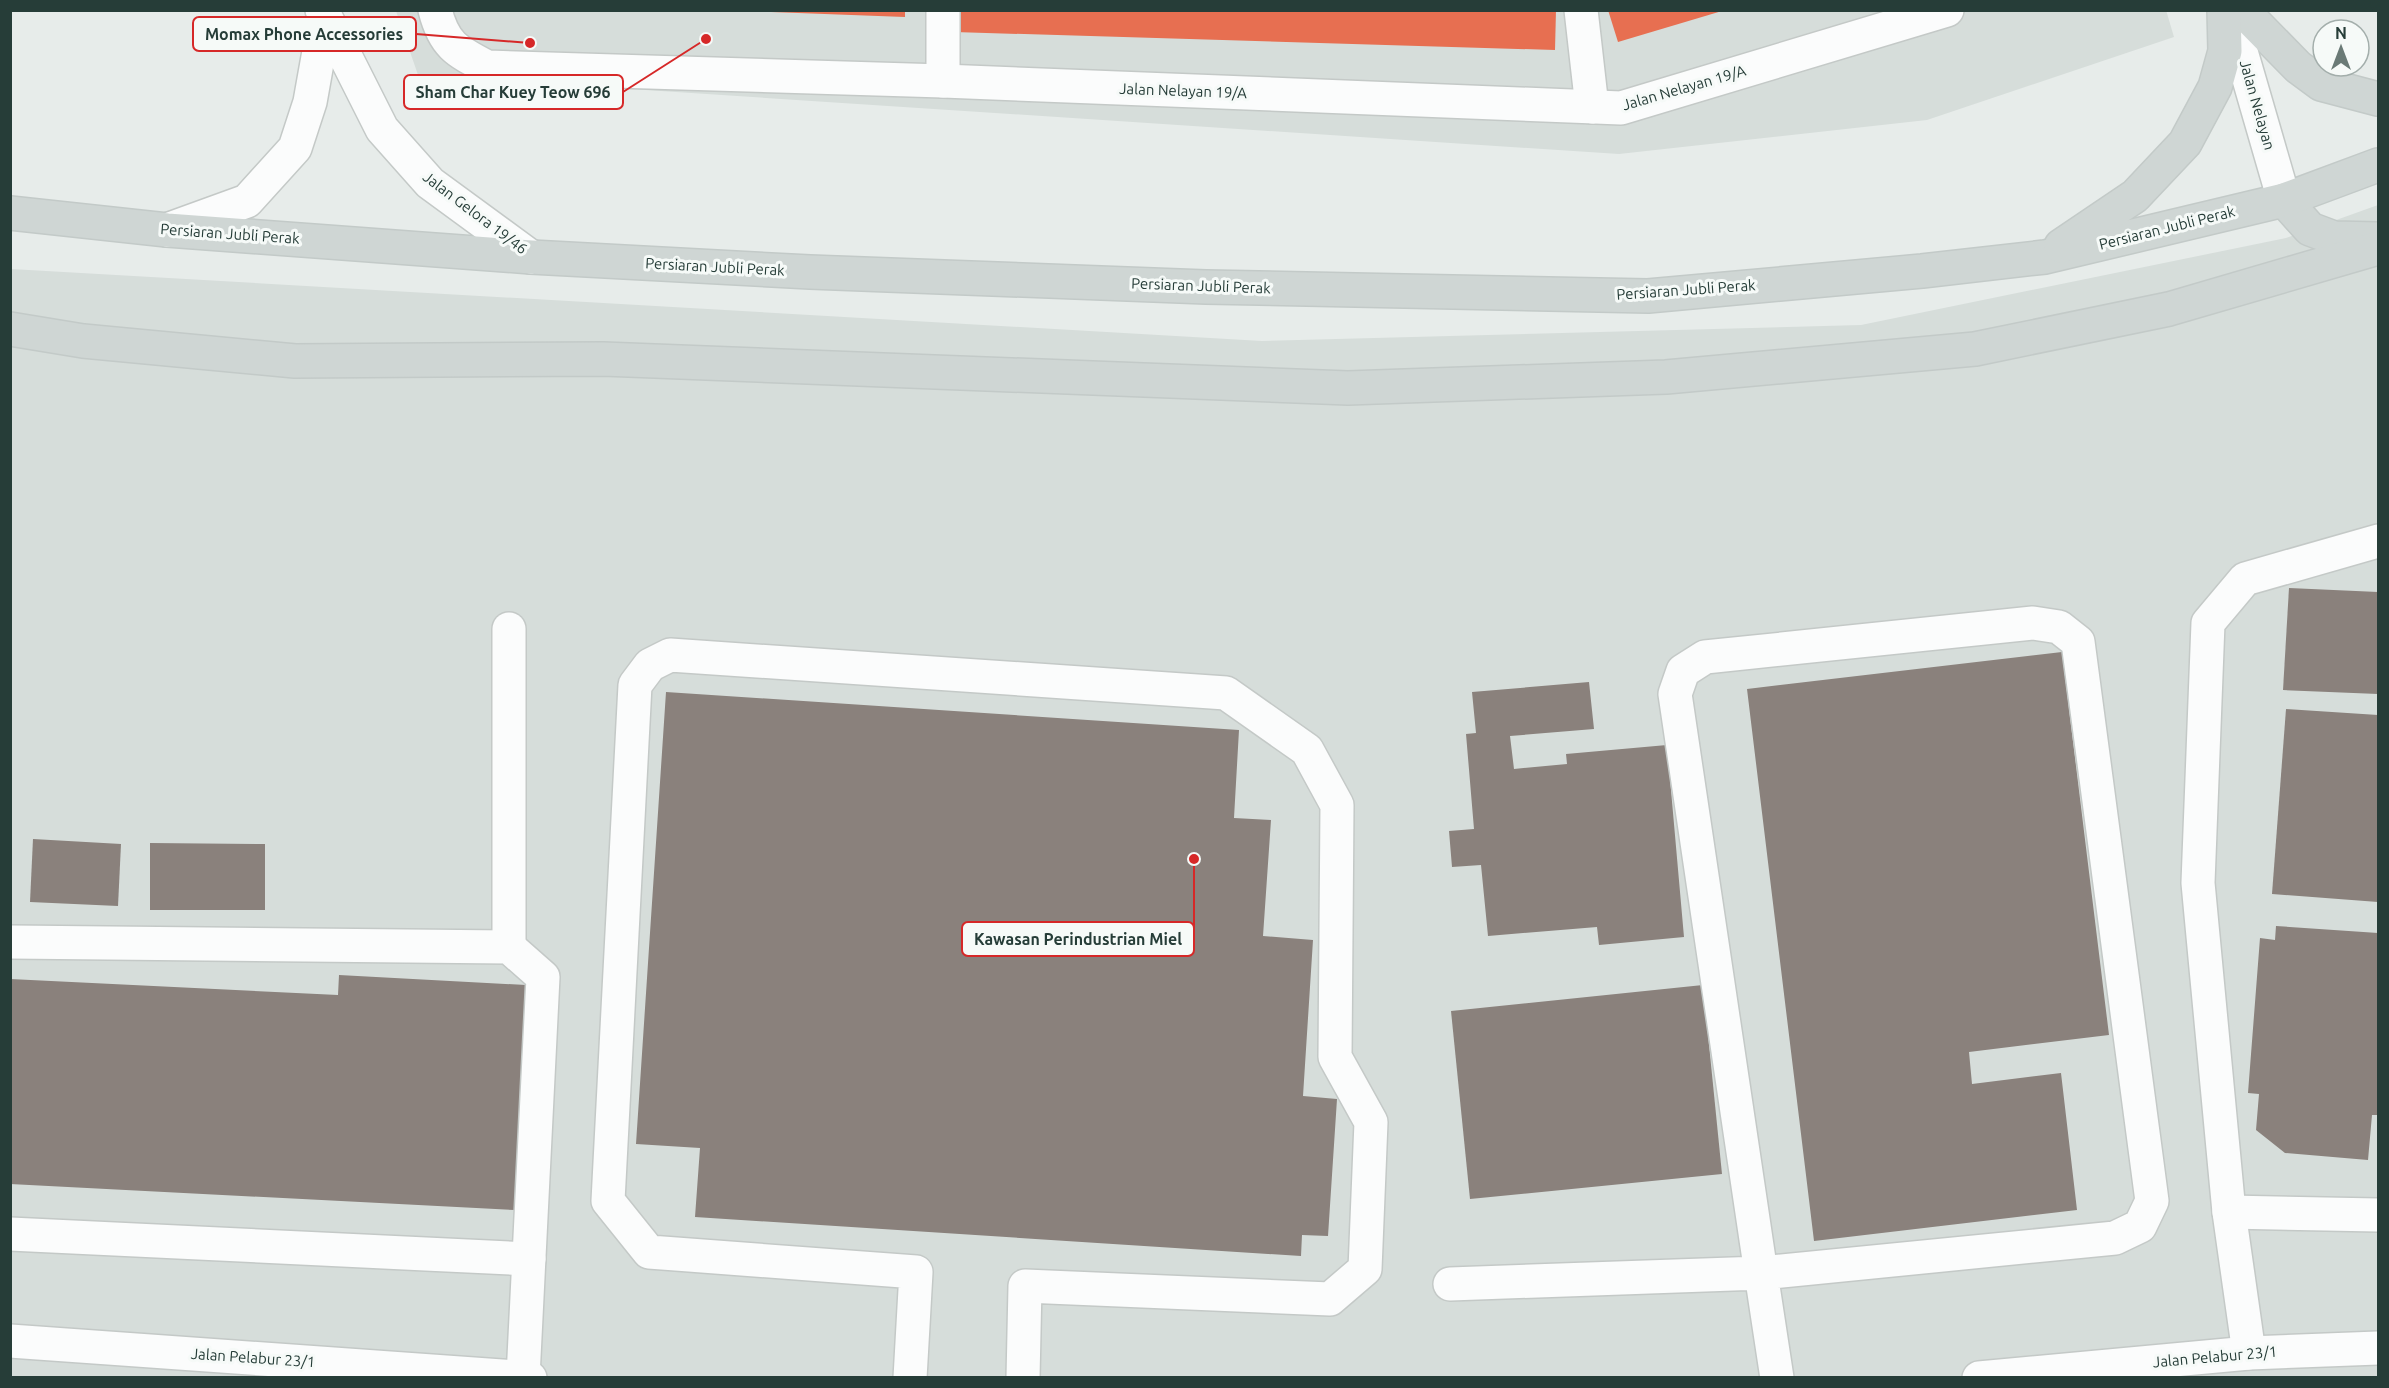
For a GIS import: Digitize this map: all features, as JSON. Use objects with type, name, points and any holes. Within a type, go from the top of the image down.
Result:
[{"type":"main road","points":[[2045,257],[2134,196],[2185,143],[2215,87],[2224,51],[2224,10]]},
{"type":"main road","points":[[2242,10],[2298,68],[2321,84],[2379,99]]},
{"type":"main road","name":"Persiaran Jubli Perak","points":[[10,213],[167,230],[531,256],[810,272],[1206,287],[1648,296],[1922,272],[2045,257],[2284,200],[2379,165]]},
{"type":"main road","points":[[2284,200],[2310,229],[2334,238],[2379,239]]},
{"type":"main road","points":[[10,329],[83,341],[296,361],[603,359],[1348,388],[1666,377],[1975,349],[2169,309],[2379,248]]},
{"type":"main road","points":[[10,341],[83,341]]},
{"type":"street","name":"Jalan Nelayan 19/A","points":[[435,10],[441,32],[461,54],[487,68],[944,81],[1621,108],[1947,10]]},
{"type":"street","points":[[943,10],[944,81]]},
{"type":"street","points":[[1581,10],[1592,107]]},
{"type":"street","name":"Jalan Nelayan","points":[[2229,10],[2284,200]]},
{"type":"street","name":"Jalan Gelora 19/46","points":[[324,14],[382,129],[430,183],[531,256]]},
{"type":"street","name":"Jalan Gelora 19/46","points":[[167,230],[247,201],[296,148],[310,102],[324,14]]},
{"type":"street","points":[[2249,1353],[2229,1212],[2198,883],[2208,623],[2245,579],[2379,541]]},
{"type":"street","points":[[1450,1284],[1761,1273],[2115,1238],[2140,1226],[2152,1202],[2078,642],[2059,627],[2033,623],[1705,657],[1683,671],[1675,694],[1761,1273],[1777,1377]]},
{"type":"street","points":[[509,629],[509,946]]},
{"type":"street","points":[[910,1377],[916,1272],[649,1252],[608,1202],[635,685],[651,665],[670,655],[1226,693],[1307,750],[1337,805],[1335,1057],[1371,1122],[1365,1269],[1330,1299],[1025,1286],[1023,1377]]},
{"type":"street","points":[[10,942],[509,946],[543,977],[523,1377]]},
{"type":"street","points":[[2229,1212],[2379,1215]]},
{"type":"street","points":[[10,1234],[528,1259]]},
{"type":"street","name":"Jalan Pelabur 23/1","points":[[10,1341],[342,1371],[530,1377]]},
{"type":"street","name":"Jalan Pelabur 23/1","points":[[1979,1377],[2213,1367],[2249,1353],[2379,1348]]},
{"type":"path","points":[[382,129],[461,54]]},
{"type":"shaded area","points":[[2166,10],[2174,37],[1927,120],[1619,154],[418,75],[396,11]]},
{"type":"shaded area","points":[[2378,205],[2378,1377],[11,1378],[11,269],[1262,341],[1861,325],[2286,238]]},
{"type":"building: Shops","points":[[771,10],[905,10],[905,17],[771,12]]},
{"type":"building: Shops","points":[[954,10],[1556,10],[1555,50],[954,32]]},
{"type":"building: Shops","points":[[1608,10],[1722,10],[1722,11],[1618,42]]},
{"type":"building: Industry","points":[[2289,588],[2378,592],[2378,694],[2283,690]]},
{"type":"building: Industry","points":[[2062,652],[2109,1035],[1969,1052],[1972,1084],[2061,1073],[2077,1210],[1814,1241],[1747,689]]},
{"type":"building: Industry","points":[[1589,682],[1594,729],[1510,736],[1514,769],[1567,764],[1566,754],[1667,745],[1684,937],[1599,945],[1597,927],[1488,936],[1481,865],[1452,867],[1449,831],[1474,829],[1466,734],[1476,733],[1472,692]]},
{"type":"building: Industry","points":[[666,692],[1239,730],[1234,818],[1271,820],[1263,936],[1313,940],[1303,1096],[1337,1099],[1328,1236],[1302,1235],[1301,1256],[695,1217],[700,1148],[636,1144]]},
{"type":"building: Industry","points":[[2286,709],[2378,715],[2378,902],[2272,894]]},
{"type":"building: Industry","points":[[33,839],[121,844],[118,906],[30,902]]},
{"type":"building: Industry","points":[[150,843],[265,844],[265,910],[150,910]]},
{"type":"building: Industry","points":[[2276,926],[2378,933],[2378,1115],[2372,1115],[2368,1160],[2285,1153],[2256,1130],[2259,1094],[2248,1093],[2260,938],[2275,940]]},
{"type":"building: Industry","points":[[339,975],[526,985],[515,1210],[10,1184],[10,979],[338,995]]},
{"type":"building: Industry","points":[[1703,985],[1722,1174],[1470,1199],[1451,1011]]},
{"type":"place","name":"Sham Char Kuey Teow 696","points":[[706,39]]},
{"type":"place","name":"Momax Phone Accessories","points":[[530,43]]},
{"type":"place","name":"Kawasan Perindustrian Miel","points":[[1194,859]]}]
